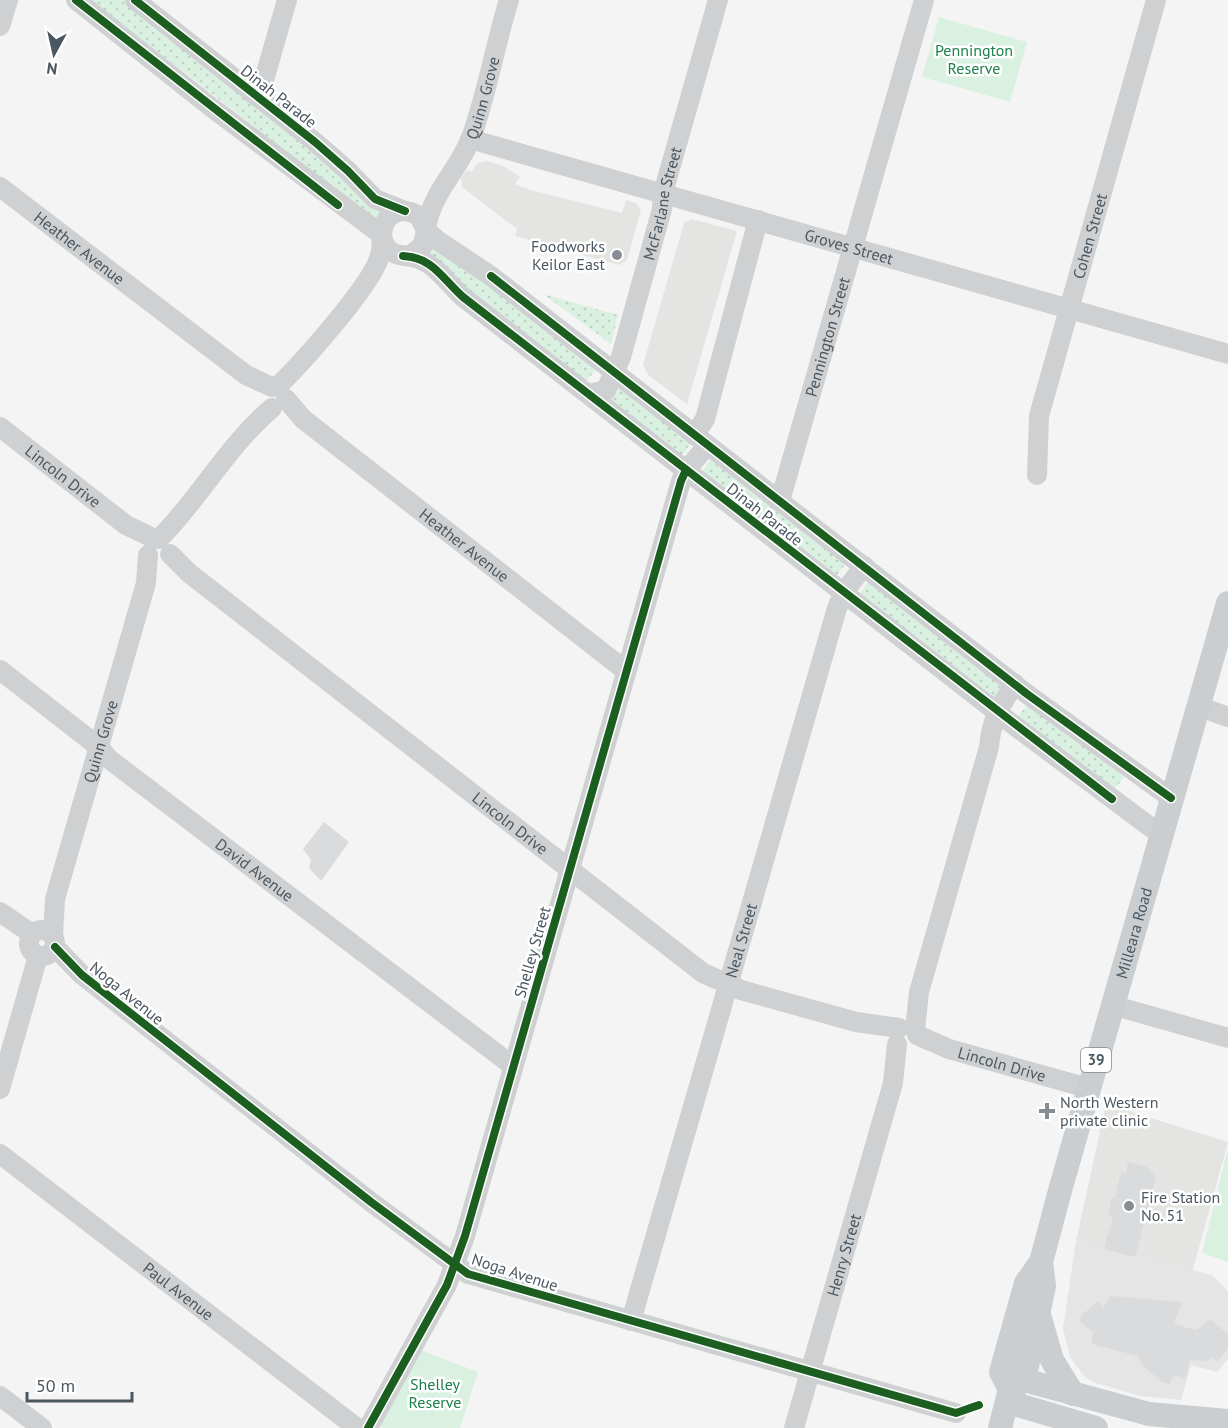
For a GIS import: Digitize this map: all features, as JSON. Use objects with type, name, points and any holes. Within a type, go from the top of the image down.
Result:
[{"type":"main road","name":"Milleara Road","points":[[1017,1384],[1001,1372],[1026,1283],[1041,1262],[1088,1088],[1228,603]]},
{"type":"main road","name":"Milleara Road","points":[[1000,1428],[1039,1316],[1044,1286],[1041,1262]]},
{"type":"main road","name":"39","points":[[1039,1316],[1052,1360],[1073,1394]]},
{"type":"main road","points":[[1091,1428],[1018,1405],[1017,1384],[1073,1394],[1149,1414],[1228,1421]]},
{"type":"street","points":[[0,26],[8,0]]},
{"type":"street","points":[[76,0],[247,135],[382,236],[389,249],[402,256],[418,251],[426,238],[426,229],[419,216],[406,211],[390,216],[385,222],[382,236]]},
{"type":"street","name":"Dinah Parade","points":[[135,0],[348,171],[375,199],[406,211]]},
{"type":"street","points":[[253,94],[264,80],[287,0]]},
{"type":"street","name":"Quinn Grove","points":[[426,229],[430,208],[439,188],[470,139],[509,0]]},
{"type":"street","name":"McFarlane Street","points":[[615,374],[645,272],[662,209],[663,193],[718,0]]},
{"type":"street","name":"Pennington Street","points":[[780,501],[924,0]]},
{"type":"street","name":"Cohen Street","points":[[1037,475],[1039,417],[1156,0]]},
{"type":"street","name":"Groves Street","points":[[470,139],[1228,354]]},
{"type":"street","name":"Heather Avenue","points":[[0,188],[275,397],[626,671]]},
{"type":"street","name":"Quinn Grove","points":[[406,211],[439,188]]},
{"type":"street","name":"Shelley Street","points":[[368,1428],[447,1285],[455,1264],[681,481],[701,441],[758,220]]},
{"type":"street","name":"Dinah Parade","points":[[426,229],[491,276],[1021,689],[1172,798]]},
{"type":"street","name":"Quinn Grove","points":[[0,1089],[44,943],[146,583],[159,551],[179,519],[371,275],[380,256],[382,236]]},
{"type":"street","name":"Quinn Grove","points":[[371,275],[402,256]]},
{"type":"street","name":"Dinah Parade","points":[[402,256],[419,256],[434,267],[463,297],[1161,836]]},
{"type":"street","points":[[590,394],[606,390],[615,374]]},
{"type":"street","name":"Lincoln Drive","points":[[0,427],[703,974],[728,987],[1088,1088]]},
{"type":"street","name":"Neal Street","points":[[631,1321],[844,592],[864,566]]},
{"type":"street","name":"David Avenue","points":[[0,670],[99,747],[119,766],[513,1066]]},
{"type":"street","name":"Henry Street","points":[[794,1428],[989,747],[1002,715],[1021,689]]},
{"type":"street","points":[[1198,706],[1228,717]]},
{"type":"street","name":"Noga Avenue","points":[[0,912],[44,943],[82,975],[468,1274],[956,1413]]},
{"type":"street","points":[[1112,1005],[1228,1038]]},
{"type":"street","name":"Paul Avenue","points":[[0,1154],[357,1428]]},
{"type":"street","points":[[0,1396],[42,1428]]},
{"type":"street","points":[[1149,1414],[1178,1409],[1228,1410]]},
{"type":"shaded area","points":[[487,161],[503,166],[520,177],[515,184],[530,190],[622,213],[626,200],[636,203],[641,210],[627,260],[619,265],[515,236],[517,229],[462,187],[461,177],[467,170],[471,172],[478,163]]},
{"type":"shaded area","points":[[692,219],[737,231],[687,404],[648,375],[643,365],[684,223]]},
{"type":"shaded area","points":[[1106,1104],[1228,1142],[1192,1273],[1076,1241]]},
{"type":"shaded area","points":[[1076,1241],[1212,1275],[1228,1291],[1228,1359],[1217,1372],[1191,1365],[1181,1400],[1140,1396],[1096,1383],[1085,1377],[1070,1357],[1063,1328]]},
{"type":"green space","points":[[91,0],[125,0],[387,212],[376,221]]},
{"type":"green space","name":"Pennington Reserve","points":[[939,17],[1027,42],[1010,102],[922,77]]},
{"type":"green space","points":[[431,242],[597,368],[584,384],[423,252]]},
{"type":"green space","points":[[543,294],[618,315],[611,344]]},
{"type":"green space","points":[[618,382],[692,442],[679,459],[604,399]]},
{"type":"green space","points":[[713,457],[847,562],[835,578],[701,473]]},
{"type":"green space","points":[[871,579],[1004,685],[991,701],[858,596]]},
{"type":"green space","points":[[1029,703],[1124,777],[1111,794],[1015,720]]},
{"type":"green space","points":[[1228,1148],[1228,1262],[1202,1253]]},
{"type":"green space","name":"Shelley Reserve","points":[[418,1349],[478,1372],[460,1428],[382,1428],[381,1424]]},
{"type":"building","points":[[324,822],[349,842],[321,881],[309,868],[311,860],[303,849]]},
{"type":"building","name":"Fire Station No. 51","points":[[1128,1162],[1147,1167],[1156,1176],[1135,1257],[1104,1249],[1113,1216],[1108,1214],[1112,1197],[1115,1198],[1121,1172],[1126,1173]]},
{"type":"building","points":[[1110,1296],[1182,1302],[1174,1324],[1196,1330],[1210,1319],[1228,1334],[1228,1348],[1217,1362],[1212,1358],[1207,1361],[1190,1360],[1186,1378],[1173,1375],[1170,1384],[1162,1382],[1141,1364],[1138,1356],[1091,1344],[1093,1332],[1080,1322],[1081,1316],[1098,1301],[1103,1308]]},
{"type":"cycle path","points":[[76,0],[338,205]]},
{"type":"cycle path","points":[[135,0],[315,142],[375,199],[405,211]]},
{"type":"cycle path","points":[[403,256],[413,257],[429,264],[463,297],[1112,799]]},
{"type":"cycle path","points":[[491,276],[1027,694],[1171,798]]},
{"type":"cycle path","points":[[368,1428],[447,1285],[465,1236],[686,470]]},
{"type":"cycle path","points":[[55,947],[82,975],[371,1202],[468,1274],[956,1413],[979,1405]]},
{"type":"place","name":"Foodworks Keilor East","points":[[617,255]]},
{"type":"place","name":"North Western private clinic","points":[[1047,1111]]},
{"type":"place","name":"Fire Station No. 51","points":[[1129,1206]]}]
